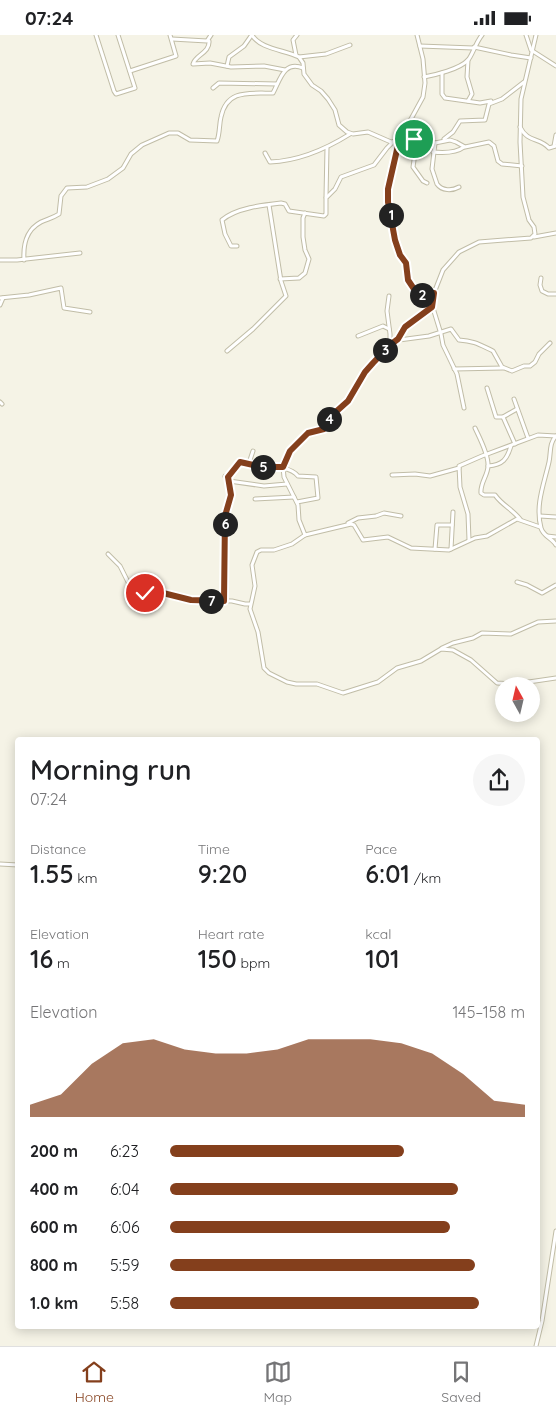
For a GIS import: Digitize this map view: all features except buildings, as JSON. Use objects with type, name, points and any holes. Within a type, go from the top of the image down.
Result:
[{"type":"street","points":[[96,35],[114,93],[135,89],[118,35]]},
{"type":"street","points":[[211,35],[208,49],[192,63],[210,63],[227,66],[264,66],[285,70]]},
{"type":"street","points":[[227,66],[229,57],[247,43],[252,35],[271,47],[297,56],[326,54],[350,45]]},
{"type":"street","points":[[297,35],[294,40],[297,56],[303,63],[303,73],[312,85],[321,91],[334,109],[339,125],[351,133],[366,132],[394,142]]},
{"type":"street","points":[[417,35],[424,59],[422,99],[399,141],[388,189],[388,202],[395,240],[400,255],[406,263],[408,280],[416,292],[425,295],[434,293]]},
{"type":"street","points":[[467,102],[472,95],[467,77],[468,60],[482,35]]},
{"type":"street","points":[[526,35],[532,52],[556,67]]},
{"type":"street","points":[[534,237],[534,227],[529,220],[523,197],[520,127],[521,99],[536,35]]},
{"type":"street","points":[[130,71],[176,56],[171,37],[209,41]]},
{"type":"street","points":[[420,47],[474,47],[531,58]]},
{"type":"street","points":[[424,77],[442,73],[468,60]]},
{"type":"street","points":[[24,260],[23,245],[25,240],[35,226],[59,214],[61,196],[67,189],[88,187],[108,179],[122,168],[131,154],[142,145],[169,133],[178,133],[190,140],[218,141],[221,116],[230,100],[241,94],[273,93],[285,70],[293,66],[303,68]]},
{"type":"street","points":[[442,73],[444,97],[467,102],[494,101]]},
{"type":"street","points":[[442,141],[460,121],[485,120],[487,106],[490,102],[504,97],[525,82]]},
{"type":"street","points":[[213,88],[219,83],[277,84]]},
{"type":"street","points":[[520,127],[525,135],[532,140],[542,142],[549,148],[555,146],[556,135]]},
{"type":"street","points":[[265,153],[269,161],[272,162],[296,158],[327,148],[351,133]]},
{"type":"street","points":[[326,198],[335,189],[342,176],[374,165],[387,147],[394,142],[411,139],[428,143],[455,141],[464,147]]},
{"type":"street","points":[[418,140],[413,167],[423,181],[427,183]]},
{"type":"street","points":[[435,143],[432,169],[438,187],[453,190],[459,187]]},
{"type":"street","points":[[433,152],[455,151],[464,147],[490,143],[494,146],[498,161],[522,166]]},
{"type":"street","points":[[237,246],[231,246],[225,234],[222,219],[237,212],[282,203],[285,204],[288,211],[325,215],[327,148]]},
{"type":"street","points":[[227,351],[286,297],[280,279],[269,205]]},
{"type":"street","points":[[280,279],[299,278],[305,273],[309,259],[303,237],[303,218],[305,213]]},
{"type":"street","points":[[464,408],[458,377],[443,345],[441,332],[432,307],[434,293],[445,267],[456,255],[479,242],[544,237],[556,233]]},
{"type":"street","points":[[0,260],[24,260],[80,253]]},
{"type":"street","points":[[541,278],[540,285],[542,291],[548,294],[556,294]]},
{"type":"street","points":[[0,305],[2,297],[29,295],[61,288],[64,308],[90,312]]},
{"type":"street","points":[[389,296],[386,311],[390,345]]},
{"type":"street","points":[[305,535],[299,521],[297,502],[284,477],[283,467],[292,449],[310,432],[324,429],[329,418],[345,405],[355,392],[367,369],[398,339],[405,327],[432,307]]},
{"type":"street","points":[[358,336],[382,326],[389,329]]},
{"type":"street","points":[[398,339],[407,340],[452,329],[459,340],[475,342],[492,350],[503,368]]},
{"type":"street","points":[[454,369],[503,368],[513,371],[524,366],[530,366],[550,343]]},
{"type":"street","points":[[487,388],[496,416],[503,417],[517,409]]},
{"type":"street","points":[[514,399],[528,438]]},
{"type":"street","points":[[488,466],[504,461],[513,444],[503,417]]},
{"type":"street","points":[[475,428],[486,455],[488,466],[480,489],[481,493],[484,495],[495,495],[514,511],[520,520]]},
{"type":"street","points":[[392,475],[415,474],[431,476],[459,468],[462,465],[528,438],[541,435],[556,436]]},
{"type":"street","points":[[556,436],[551,442],[549,461],[540,493],[540,527],[542,533],[556,545]]},
{"type":"street","points":[[250,465],[253,451]]},
{"type":"street","points":[[224,601],[225,516],[231,495],[228,478],[239,462],[270,468],[283,467],[294,471],[297,475],[316,478],[318,498],[297,502]]},
{"type":"street","points":[[459,468],[460,487],[468,513],[469,540]]},
{"type":"street","points":[[228,478],[264,486],[286,484]]},
{"type":"street","points":[[255,499],[294,497]]},
{"type":"street","points":[[451,549],[453,512]]},
{"type":"street","points":[[345,525],[358,518],[377,516],[384,513],[401,516]]},
{"type":"street","points":[[540,516],[556,517]]},
{"type":"street","points":[[540,527],[516,520],[485,537],[476,537],[451,549],[408,547],[388,537],[363,539],[354,525],[345,525],[305,535],[292,544],[273,550],[256,552],[252,565],[254,589],[250,609],[258,633],[264,668],[269,673],[291,683],[320,685],[342,693],[378,682],[397,668],[421,661],[452,643],[484,633],[511,635],[538,622],[556,621]]},
{"type":"street","points":[[435,549],[437,525],[452,525]]},
{"type":"street","points":[[546,536],[556,537]]},
{"type":"street","points":[[108,554],[119,565],[129,584],[147,594],[163,593],[191,600],[250,604]]},
{"type":"street","points":[[517,582],[542,593],[556,585]]},
{"type":"street","points":[[442,649],[450,649],[465,656],[480,666],[497,683],[515,685],[556,678]]},
{"type":"street","points":[[0,864],[15,865]]},
{"type":"street","points":[[536,1346],[542,1321],[556,1231]]},
{"type":"route","points":[[145,593],[150,595],[163,593],[191,600],[224,601],[225,516],[231,495],[228,477],[233,469],[240,462],[270,468],[283,467],[290,451],[299,445],[310,432],[324,429],[329,418],[342,409],[355,392],[367,369],[400,337],[404,329],[432,307],[434,293],[421,295],[417,293],[408,280],[406,263],[397,248],[388,202],[389,181],[399,141],[414,139]]}]
